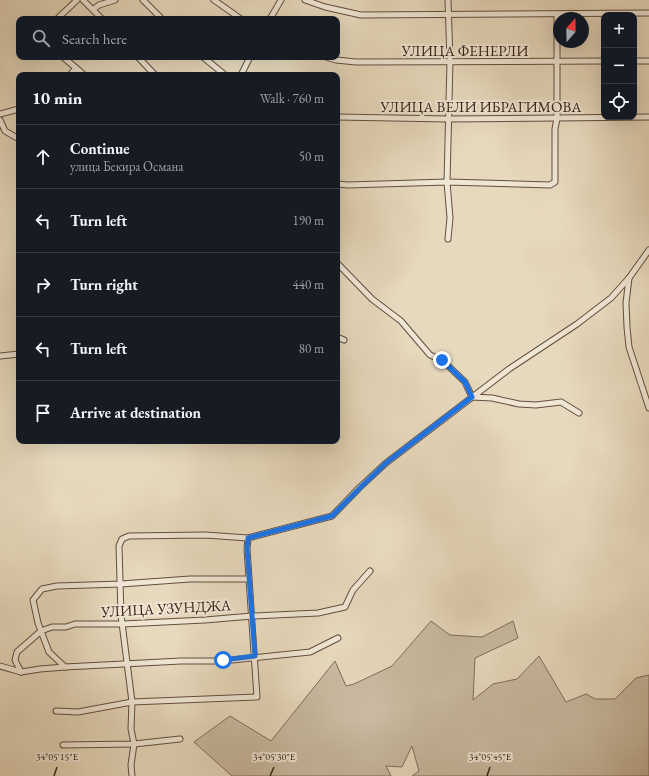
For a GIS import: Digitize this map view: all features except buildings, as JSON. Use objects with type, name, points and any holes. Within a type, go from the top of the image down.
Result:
[{"type":"street","points":[[60,16],[77,0]]},
{"type":"street","points":[[83,0],[100,16]]},
{"type":"street","points":[[94,9],[99,5],[115,0]]},
{"type":"street","points":[[144,0],[159,16]]},
{"type":"street","points":[[214,0],[236,16]]},
{"type":"street","points":[[272,16],[280,0]]},
{"type":"street","points":[[305,0],[325,7],[361,15],[553,14]]},
{"type":"street","points":[[448,0],[450,61],[447,182],[450,218],[448,239]]},
{"type":"street","points":[[589,14],[649,13]]},
{"type":"street","points":[[340,184],[447,182],[550,185],[555,182],[557,48]]},
{"type":"street","points":[[67,60],[81,72]]},
{"type":"street","points":[[141,60],[152,72]]},
{"type":"street","points":[[207,60],[221,72]]},
{"type":"street","points":[[242,72],[248,60]]},
{"type":"street","name":"УЛИЦА ФЕНЕРЛИ","points":[[336,60],[356,62],[601,61]]},
{"type":"street","points":[[637,61],[649,61]]},
{"type":"street","points":[[73,72],[76,68]]},
{"type":"street","points":[[0,114],[16,110]]},
{"type":"street","name":"УЛИЦА ВЕЛИ ИБРАГИМОВА","points":[[340,117],[448,119],[649,117]]},
{"type":"street","points":[[0,120],[5,131],[16,137]]},
{"type":"street","points":[[132,776],[131,765],[134,744],[131,729],[132,702],[121,615],[119,546],[122,539],[129,536],[205,535],[248,538],[332,516],[386,463],[510,369],[577,324],[611,298],[629,278],[649,250]]},
{"type":"street","points":[[340,266],[372,299],[401,321],[430,355],[442,360],[453,370],[465,382],[472,397]]},
{"type":"street","points":[[629,278],[626,303],[629,347],[649,408]]},
{"type":"street","points":[[340,338],[344,340]]},
{"type":"street","points":[[0,356],[16,354]]},
{"type":"street","points":[[472,397],[492,398],[519,404],[536,405],[561,402],[579,414]]},
{"type":"street","points":[[56,711],[78,712],[132,702],[257,697],[247,549],[248,538]]},
{"type":"street","name":"УЛИЦА УЗУНДЖА","points":[[41,631],[52,627],[66,627],[76,624],[123,624],[318,613],[345,607],[353,590],[370,571]]},
{"type":"street","points":[[65,666],[50,652],[38,624],[33,600],[42,589],[57,586],[121,584],[190,579],[249,579]]},
{"type":"street","points":[[21,672],[15,660],[18,652],[41,631]]},
{"type":"street","points":[[0,666],[21,672],[65,666],[223,660],[310,652],[338,638]]},
{"type":"street","points":[[62,745],[134,744],[180,739]]},
{"type":"shaded area","points":[[431,621],[450,635],[482,637],[513,621],[518,638],[475,658],[473,700],[493,684],[517,679],[539,656],[566,702],[586,694],[595,699],[615,699],[636,678],[649,675],[649,776],[412,776],[419,771],[412,746],[402,767],[386,766],[391,776],[232,776],[194,742],[230,716],[271,741],[335,661],[346,686],[354,684],[392,666]]},
{"type":"route","points":[[223,660],[255,656],[247,549],[248,538],[332,516],[386,463],[472,397],[465,382],[442,360]]}]
